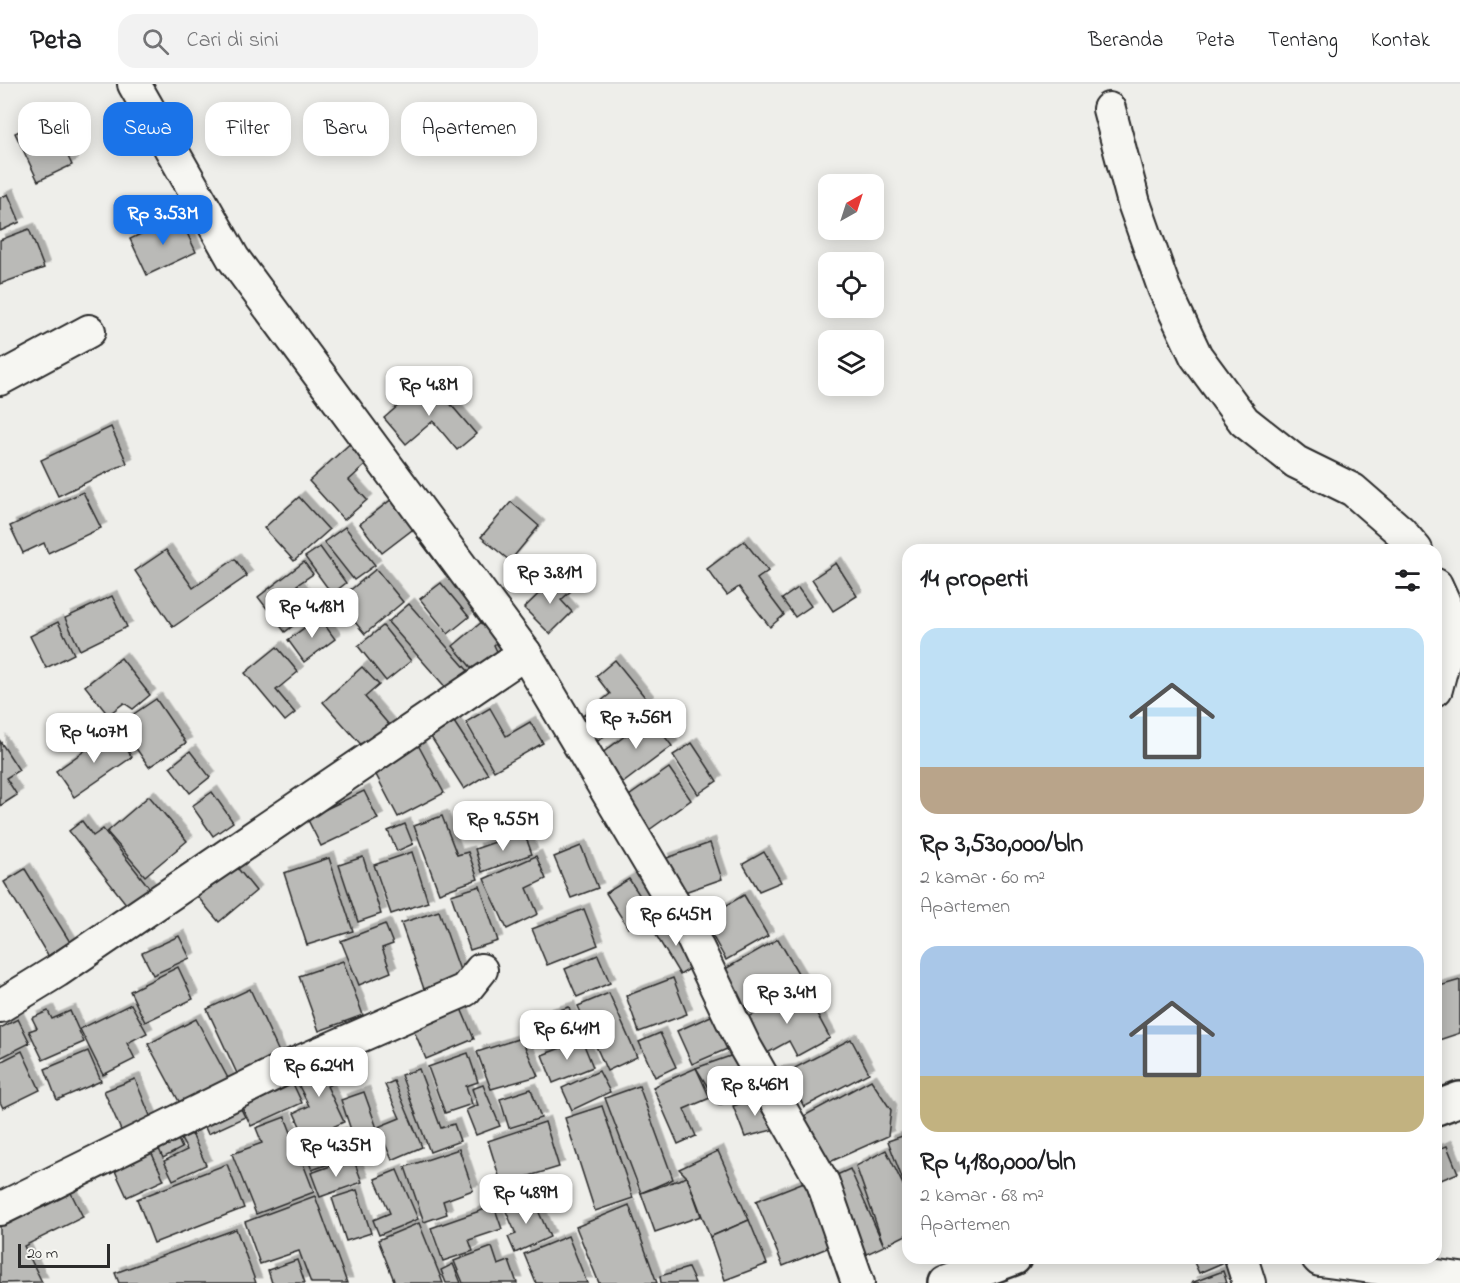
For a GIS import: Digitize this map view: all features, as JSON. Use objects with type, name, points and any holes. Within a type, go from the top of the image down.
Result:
[{"type":"main road","points":[[1442,1106],[1460,1099]]},
{"type":"main road","points":[[946,1283],[998,1264]]},
{"type":"street","points":[[134,84],[233,258],[525,653],[686,924],[744,1045],[823,1184],[858,1283]]},
{"type":"street","points":[[1109,109],[1134,203],[1149,246],[1164,288],[1196,356],[1244,421],[1296,462],[1353,490],[1400,531],[1411,544]]},
{"type":"street","points":[[0,379],[89,331]]},
{"type":"street","points":[[1442,598],[1446,607],[1445,655],[1442,666]]},
{"type":"street","points":[[0,1006],[57,971],[525,653]]},
{"type":"street","points":[[0,1209],[284,1070],[465,990],[481,969]]},
{"type":"street","points":[[1243,1264],[1249,1283]]},
{"type":"street","points":[[1359,1264],[1460,1279]]},
{"type":"building","points":[[26,156],[68,156],[72,165],[38,181]]},
{"type":"building","points":[[8,194],[20,222],[0,231],[0,198]]},
{"type":"building","points":[[179,216],[196,252],[147,275],[130,239]]},
{"type":"building","points":[[29,229],[44,268],[0,284],[0,240]]},
{"type":"building","points":[[429,379],[476,434],[457,450],[433,421],[406,444],[384,418]]},
{"type":"building","points":[[111,427],[127,463],[58,496],[41,460]]},
{"type":"building","points":[[355,439],[372,459],[349,480],[367,500],[344,520],[309,481]]},
{"type":"building","points":[[402,491],[425,520],[382,553],[360,524]]},
{"type":"building","points":[[83,492],[101,528],[48,553],[44,543],[23,553],[10,526]]},
{"type":"building","points":[[299,497],[329,530],[294,561],[264,528]]},
{"type":"building","points":[[511,502],[539,526],[510,561],[481,537]]},
{"type":"building","points":[[345,527],[375,565],[354,580],[324,542]]},
{"type":"building","points":[[428,529],[455,566],[445,574],[417,537]]},
{"type":"building","points":[[744,541],[768,571],[757,579],[784,615],[770,627],[739,587],[727,595],[707,569]]},
{"type":"building","points":[[320,547],[346,583],[332,594],[305,557]]},
{"type":"building","points":[[166,550],[193,588],[235,559],[247,576],[173,627],[135,571]]},
{"type":"building","points":[[304,562],[313,574],[297,585],[315,609],[285,632],[258,597]]},
{"type":"building","points":[[836,563],[857,596],[833,611],[812,579]]},
{"type":"building","points":[[376,569],[403,602],[365,634],[337,601]]},
{"type":"building","points":[[557,576],[572,590],[561,600],[572,612],[550,634],[524,608]]},
{"type":"building","points":[[441,583],[469,617],[448,634],[420,599]]},
{"type":"building","points":[[798,588],[811,606],[795,617],[782,599]]},
{"type":"building","points":[[112,596],[127,627],[80,650],[65,618]]},
{"type":"building","points":[[409,604],[469,672],[448,690],[388,622]]},
{"type":"building","points":[[489,616],[505,635],[494,645],[501,660],[475,672],[453,646]]},
{"type":"building","points":[[319,617],[335,639],[304,662],[288,640]]},
{"type":"building","points":[[58,622],[74,654],[46,668],[30,636]]},
{"type":"building","points":[[383,626],[411,661],[386,681],[358,646]]},
{"type":"building","points":[[277,647],[298,672],[276,690],[295,713],[285,721],[245,673]]},
{"type":"building","points":[[121,658],[150,695],[133,709],[124,703],[108,715],[85,686]]},
{"type":"building","points":[[615,660],[648,701],[598,741],[580,718],[610,694],[596,676]]},
{"type":"building","points":[[362,667],[379,685],[365,697],[390,726],[365,749],[323,702]]},
{"type":"building","points":[[156,699],[186,743],[149,767],[119,724]]},
{"type":"building","points":[[490,708],[506,736],[530,722],[543,743],[494,771],[466,722]]},
{"type":"building","points":[[650,717],[672,746],[623,783],[601,754]]},
{"type":"building","points":[[454,722],[488,774],[464,789],[431,737]]},
{"type":"building","points":[[114,730],[132,757],[74,797],[56,771]]},
{"type":"building","points":[[0,741],[19,770],[6,778],[17,795],[0,806]]},
{"type":"building","points":[[417,743],[444,793],[398,817],[372,767]]},
{"type":"building","points":[[692,743],[717,781],[698,794],[673,755]]},
{"type":"building","points":[[190,751],[210,777],[190,793],[170,767]]},
{"type":"building","points":[[669,768],[691,800],[649,830],[626,798]]},
{"type":"building","points":[[364,791],[378,819],[321,846],[307,818]]},
{"type":"building","points":[[212,792],[233,822],[213,836],[192,806]]},
{"type":"building","points":[[149,796],[187,841],[145,876],[107,832]]},
{"type":"building","points":[[442,816],[457,855],[468,852],[478,879],[439,893],[414,826]]},
{"type":"building","points":[[82,821],[93,836],[103,829],[152,891],[130,909],[69,831]]},
{"type":"building","points":[[405,824],[413,844],[397,851],[388,831]]},
{"type":"building","points":[[524,832],[532,854],[482,872],[475,849]]},
{"type":"building","points":[[710,843],[722,879],[676,895],[664,859]]},
{"type":"building","points":[[581,846],[598,888],[571,898],[554,857]]},
{"type":"building","points":[[412,852],[428,902],[391,914],[374,865]]},
{"type":"building","points":[[764,852],[781,882],[759,891],[743,864]]},
{"type":"building","points":[[536,856],[546,879],[527,888],[538,914],[507,929],[484,879]]},
{"type":"building","points":[[363,857],[381,914],[358,922],[339,865]]},
{"type":"building","points":[[329,858],[353,931],[307,945],[284,873]]},
{"type":"building","points":[[235,865],[256,891],[219,922],[197,896]]},
{"type":"building","points":[[25,869],[70,942],[48,956],[4,882]]},
{"type":"building","points":[[629,879],[652,914],[628,928],[606,893]]},
{"type":"building","points":[[480,886],[498,941],[470,950],[451,895]]},
{"type":"building","points":[[744,895],[768,936],[726,960],[703,919]]},
{"type":"building","points":[[584,909],[598,945],[547,965],[532,929]]},
{"type":"building","points":[[439,911],[463,979],[425,992],[401,923]]},
{"type":"building","points":[[672,919],[699,963],[680,975],[653,930]]},
{"type":"building","points":[[385,924],[393,944],[382,948],[391,972],[359,985],[341,941]]},
{"type":"building","points":[[179,936],[190,958],[153,975],[142,953]]},
{"type":"building","points":[[778,939],[801,978],[742,1011],[720,972]]},
{"type":"building","points":[[598,955],[610,983],[577,997],[565,969]]},
{"type":"building","points":[[343,961],[363,1015],[319,1031],[299,976]]},
{"type":"building","points":[[178,967],[193,999],[145,1022],[130,991]]},
{"type":"building","points":[[673,978],[687,1014],[639,1032],[626,996]]},
{"type":"building","points":[[1460,980],[1460,1033],[1442,1039],[1442,985]]},
{"type":"building","points":[[803,988],[830,1038],[797,1056],[789,1041],[762,1056],[743,1020]]},
{"type":"building","points":[[250,989],[284,1063],[241,1082],[207,1009]]},
{"type":"building","points":[[609,993],[637,1057],[607,1071],[578,1006]]},
{"type":"building","points":[[457,999],[474,1039],[426,1059],[409,1019]]},
{"type":"building","points":[[131,1004],[147,1033],[127,1043],[135,1059],[103,1075],[80,1029]]},
{"type":"building","points":[[569,1007],[577,1032],[540,1044],[532,1019]]},
{"type":"building","points":[[48,1011],[52,1019],[70,1011],[84,1042],[43,1060],[29,1031],[37,1028],[32,1018]]},
{"type":"building","points":[[720,1012],[734,1046],[692,1064],[677,1031]]},
{"type":"building","points":[[18,1019],[30,1043],[0,1058],[0,1028]]},
{"type":"building","points":[[196,1019],[230,1082],[182,1107],[148,1044]]},
{"type":"building","points":[[660,1033],[676,1067],[655,1077],[639,1042]]},
{"type":"building","points":[[521,1038],[538,1076],[491,1089],[477,1052]]},
{"type":"building","points":[[851,1039],[869,1073],[804,1107],[800,1099],[786,1106],[769,1073],[791,1070]]},
{"type":"building","points":[[582,1040],[593,1067],[553,1083],[542,1055]]},
{"type":"building","points":[[22,1051],[40,1090],[3,1108],[0,1102],[0,1062]]},
{"type":"building","points":[[88,1051],[101,1081],[57,1100],[45,1069]]},
{"type":"building","points":[[468,1053],[478,1082],[466,1086],[472,1104],[445,1113],[428,1067]]},
{"type":"building","points":[[739,1053],[756,1090],[719,1105],[696,1068]]},
{"type":"building","points":[[334,1057],[344,1078],[327,1086],[344,1122],[306,1139],[294,1113],[309,1106],[294,1076]]},
{"type":"building","points":[[696,1068],[710,1098],[684,1109],[696,1136],[678,1144],[653,1087]]},
{"type":"building","points":[[419,1069],[441,1128],[454,1124],[460,1141],[430,1152],[401,1075]]},
{"type":"building","points":[[599,1071],[610,1092],[572,1110],[562,1088]]},
{"type":"building","points":[[289,1075],[302,1103],[251,1126],[238,1099]]},
{"type":"building","points":[[135,1079],[153,1123],[123,1135],[104,1091]]},
{"type":"building","points":[[871,1080],[891,1110],[888,1136],[823,1165],[802,1117]]},
{"type":"building","points":[[394,1081],[422,1147],[392,1160],[378,1127],[400,1118],[385,1085]]},
{"type":"building","points":[[483,1085],[500,1126],[476,1135],[466,1110],[478,1105],[472,1089]]},
{"type":"building","points":[[639,1086],[673,1179],[641,1193],[605,1098]]},
{"type":"building","points":[[531,1089],[541,1118],[509,1128],[500,1099]]},
{"type":"building","points":[[364,1092],[378,1131],[354,1139],[341,1100]]},
{"type":"building","points":[[762,1096],[780,1128],[745,1137],[733,1106]]},
{"type":"building","points":[[235,1097],[245,1117],[208,1134],[199,1114]]},
{"type":"building","points":[[602,1106],[633,1198],[595,1211],[565,1118]]},
{"type":"building","points":[[285,1117],[314,1192],[256,1214],[232,1154],[262,1143],[256,1128]]},
{"type":"building","points":[[545,1122],[559,1167],[526,1177],[529,1187],[505,1195],[488,1141]]},
{"type":"building","points":[[172,1127],[182,1148],[163,1158],[153,1136]]},
{"type":"building","points":[[341,1133],[350,1156],[312,1170],[303,1147]]},
{"type":"building","points":[[192,1134],[206,1165],[173,1180],[164,1161],[187,1150],[181,1139]]},
{"type":"building","points":[[902,1136],[902,1178],[888,1141]]},
{"type":"building","points":[[147,1143],[164,1180],[127,1197],[110,1160]]},
{"type":"building","points":[[1447,1146],[1458,1173],[1442,1180],[1442,1148]]},
{"type":"building","points":[[459,1149],[473,1190],[443,1201],[447,1214],[424,1222],[405,1167]]},
{"type":"building","points":[[886,1150],[902,1183],[902,1237],[884,1246],[856,1166]]},
{"type":"building","points":[[718,1151],[749,1220],[710,1237],[687,1177],[679,1169]]},
{"type":"building","points":[[353,1158],[362,1182],[320,1197],[311,1173]]},
{"type":"building","points":[[227,1164],[244,1208],[154,1243],[137,1199]]},
{"type":"building","points":[[850,1169],[884,1246],[858,1258],[828,1179]]},
{"type":"building","points":[[397,1170],[418,1219],[379,1235],[373,1220],[390,1213],[375,1179]]},
{"type":"building","points":[[687,1177],[701,1216],[655,1232],[641,1193]]},
{"type":"building","points":[[809,1180],[837,1244],[783,1266],[756,1201]]},
{"type":"building","points":[[65,1181],[83,1217],[24,1246],[42,1282],[0,1283],[0,1212]]},
{"type":"building","points":[[357,1190],[371,1233],[346,1241],[332,1198]]},
{"type":"building","points":[[315,1196],[347,1283],[311,1283],[299,1251],[260,1264],[245,1222]]},
{"type":"building","points":[[532,1197],[550,1237],[515,1253],[508,1237],[516,1234],[505,1209]]},
{"type":"building","points":[[629,1205],[657,1283],[599,1283],[576,1227]]},
{"type":"building","points":[[494,1206],[502,1229],[469,1240],[473,1251],[443,1261],[431,1228]]},
{"type":"building","points":[[749,1220],[767,1264],[725,1280],[710,1237]]},
{"type":"building","points":[[419,1223],[443,1283],[395,1283],[378,1240]]},
{"type":"building","points":[[236,1229],[256,1283],[119,1283],[115,1273]]},
{"type":"building","points":[[568,1236],[587,1283],[536,1283],[524,1254]]},
{"type":"building","points":[[492,1247],[498,1265],[509,1261],[517,1283],[463,1283],[454,1261]]},
{"type":"building","points":[[297,1260],[305,1283],[272,1283],[268,1270]]},
{"type":"building","points":[[453,1264],[461,1283],[446,1283],[441,1270]]},
{"type":"building","points":[[1195,1264],[1220,1264],[1199,1273]]},
{"type":"building","points":[[688,1268],[695,1283],[661,1283],[660,1276]]},
{"type":"building","points":[[1223,1271],[1227,1283],[1191,1283]]}]
